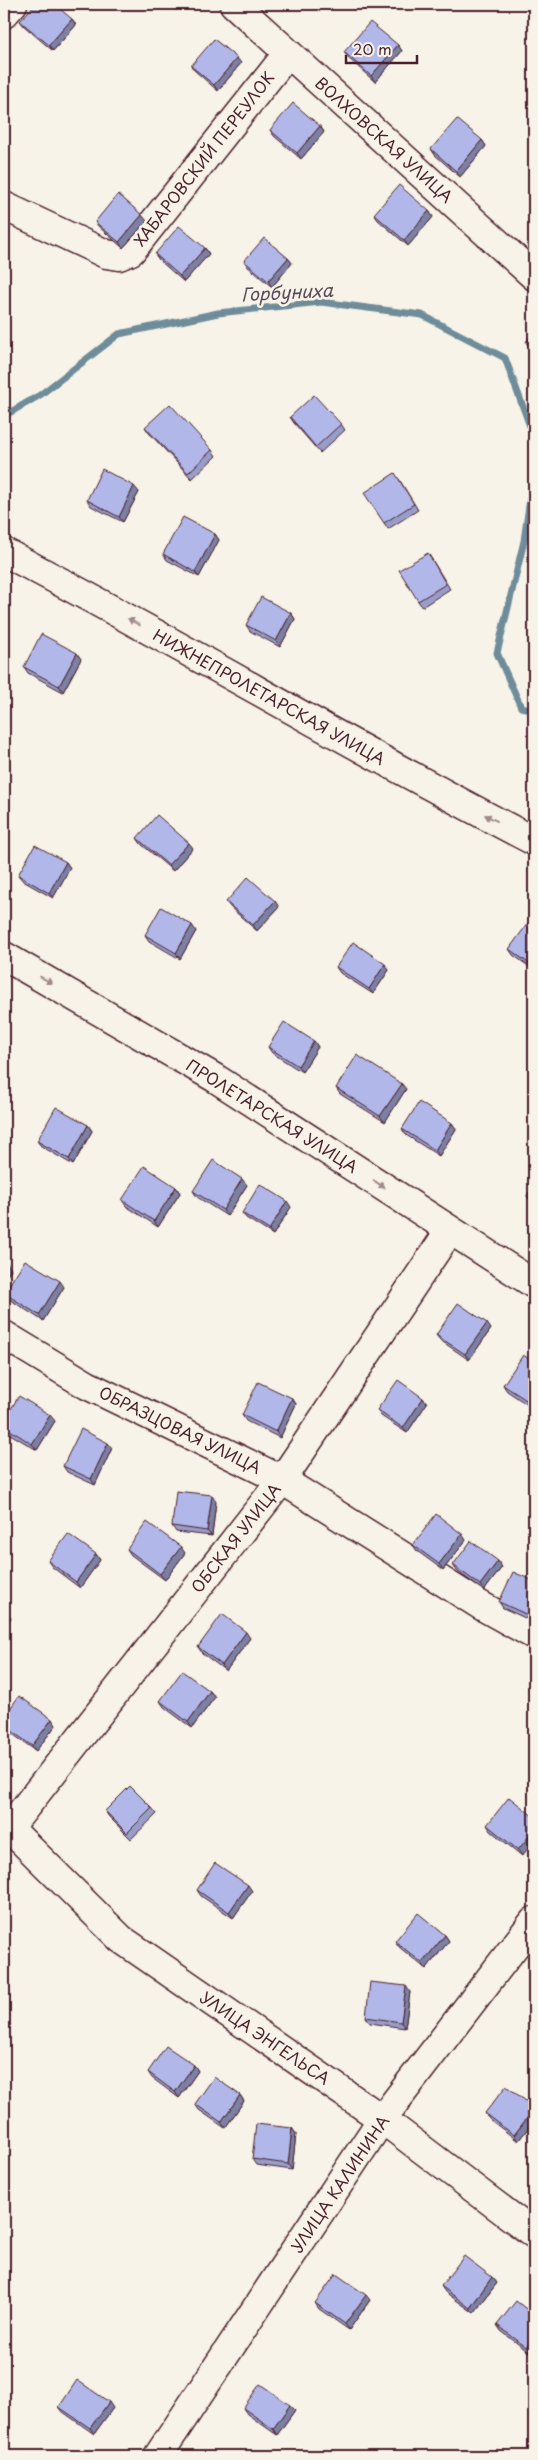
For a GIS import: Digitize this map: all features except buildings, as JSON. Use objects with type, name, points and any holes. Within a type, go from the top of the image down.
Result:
[{"type":"street","points":[[4,14],[13,4]]},
{"type":"street","name":"ВОЛХОВСКАЯ УЛИЦА","points":[[234,4],[534,276]]},
{"type":"street","name":"ХАБАРОВСКИЙ ПЕРЕУЛОК","points":[[4,206],[106,254],[119,256],[131,251],[288,53]]},
{"type":"street","name":"НИЖНЕПРОЛЕТАРСКАЯ УЛИЦА","points":[[4,552],[91,597],[420,782],[534,841]]},
{"type":"street","name":"ПРОЛЕТАРСКАЯ УЛИЦА","points":[[4,956],[215,1078],[534,1284]]},
{"type":"street","name":"ОБСКАЯ УЛИЦА","points":[[6,1829],[282,1480],[450,1230]]},
{"type":"street","name":"ОБРАЗЦОВАЯ УЛИЦА","points":[[4,1335],[87,1385],[282,1480],[480,1604],[534,1635]]},
{"type":"street","name":"УЛИЦА ЭНГЕЛЬСА","points":[[6,1829],[121,1939],[382,2119],[534,2234]]},
{"type":"street","name":"УЛИЦА КАЛИНИНА","points":[[158,2456],[382,2119],[534,1921]]},
{"type":"waterway","name":"Горбуниха","points":[[4,416],[40,395],[119,334],[218,313],[321,302],[422,315],[505,358],[534,437]]},
{"type":"waterway","name":"Горбуниха","points":[[534,470],[524,541],[497,653],[521,707],[534,710]]}]
